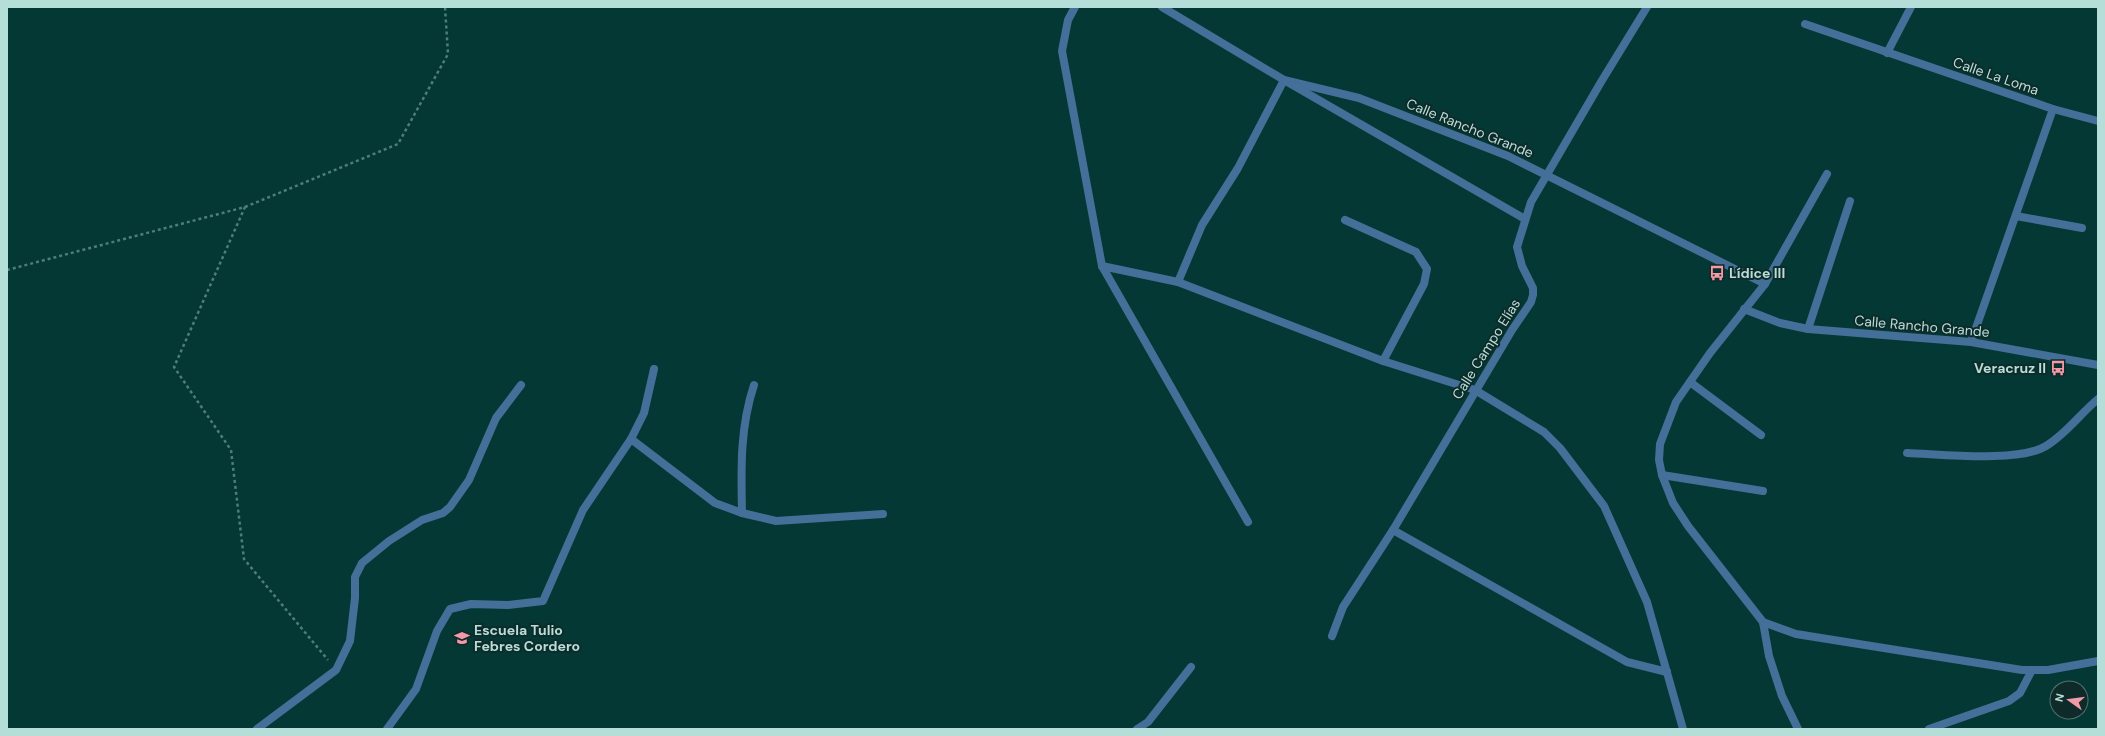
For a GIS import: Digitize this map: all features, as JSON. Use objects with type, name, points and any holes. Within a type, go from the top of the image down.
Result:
[{"type":"street","points":[[1075,7],[1068,20],[1062,51],[1102,266],[1248,522]]},
{"type":"street","name":"Calle Rancho Grande","points":[[1162,7],[1284,80],[1359,98],[1508,156],[1765,284]]},
{"type":"street","name":"Calle Campo Elías","points":[[1332,636],[1343,608],[1393,530],[1475,390],[1531,302],[1533,288],[1522,266],[1517,247],[1531,202],[1647,7]]},
{"type":"street","points":[[1887,53],[1911,7]]},
{"type":"street","name":"Calle La Loma","points":[[1805,24],[2052,109],[2098,121]]},
{"type":"street","points":[[1178,282],[1202,225],[1238,168],[1284,80],[1525,219]]},
{"type":"street","points":[[1971,342],[2052,109]]},
{"type":"street","points":[[1798,729],[1782,696],[1769,656],[1763,622],[1688,526],[1673,503],[1662,475],[1659,460],[1660,444],[1676,402],[1744,309],[1765,284],[1827,174]]},
{"type":"street","points":[[1808,329],[1850,201]]},
{"type":"street","points":[[2016,216],[2082,228]]},
{"type":"street","points":[[1345,220],[1416,252],[1427,269],[1424,284],[1383,361]]},
{"type":"street","points":[[1102,266],[1178,282],[1383,361],[1475,390],[1544,432],[1560,448],[1604,506],[1647,602],[1683,729]]},
{"type":"street","name":"Calle Rancho Grande","points":[[1744,309],[1780,323],[1808,329],[1971,342],[2098,364]]},
{"type":"street","points":[[386,729],[416,689],[437,631],[450,609],[471,604],[508,605],[543,601],[583,510],[631,439],[644,413],[654,369]]},
{"type":"street","points":[[1690,382],[1761,435]]},
{"type":"street","points":[[257,729],[336,670],[350,641],[355,598],[355,577],[362,563],[390,541],[422,520],[443,513],[450,507],[469,480],[496,418],[521,385]]},
{"type":"street","points":[[742,513],[741,446],[747,407],[754,385]]},
{"type":"street","points":[[1907,453],[1991,456],[2031,453],[2045,447],[2061,436],[2098,399]]},
{"type":"street","points":[[631,439],[715,503],[742,513],[776,521],[883,514]]},
{"type":"street","points":[[1662,475],[1763,491]]},
{"type":"street","points":[[1393,530],[1627,662],[1667,672]]},
{"type":"street","points":[[1763,622],[1796,634],[2032,670],[2070,667],[2098,661]]},
{"type":"street","points":[[1137,729],[1148,722],[1190,667]]},
{"type":"street","points":[[1929,729],[2009,701],[2020,693],[2032,670]]},
{"type":"path","points":[[7,270],[245,208],[398,144],[448,54],[445,7]]},
{"type":"path","points":[[245,208],[174,367],[231,450],[244,559],[336,670]]},
{"type":"place","name":"Lídice III","points":[[1717,273]]},
{"type":"place","name":"Veracruz II","points":[[2058,368]]},
{"type":"place","name":"Escuela Tulio Febres Cordero","points":[[462,638]]}]
